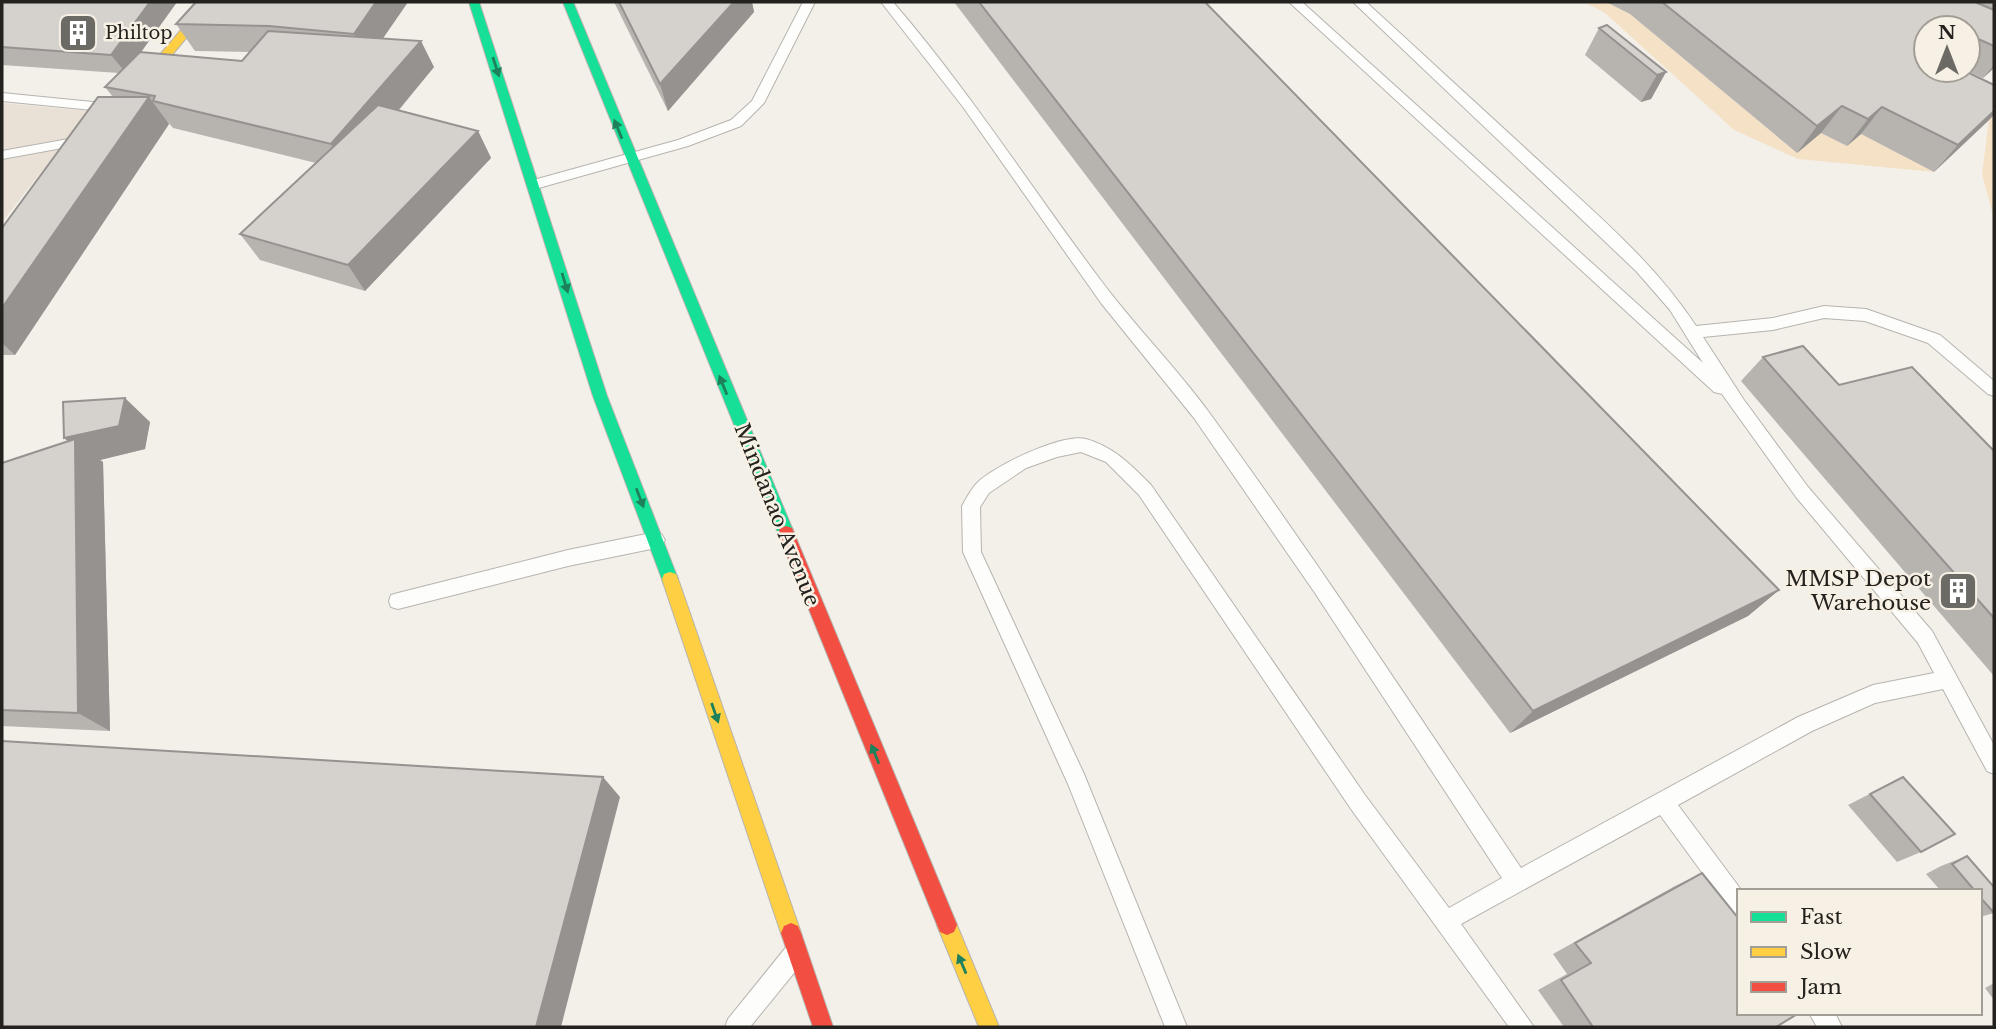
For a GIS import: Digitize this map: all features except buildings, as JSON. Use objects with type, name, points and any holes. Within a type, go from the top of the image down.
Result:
[{"type":"main road","points":[[82,159],[121,108],[211,2]]},
{"type":"main road","points":[[474,2],[535,184],[600,396],[656,540],[823,1027]]},
{"type":"main road","name":"Mindanao Avenue","points":[[568,2],[629,157],[989,1027]]},
{"type":"lane","points":[[535,184],[683,143],[736,123],[757,103],[809,2]]},
{"type":"lane","points":[[887,2],[959,89],[995,139],[1017,176],[1098,288],[1213,432],[1323,589],[1517,882]]},
{"type":"lane","points":[[1295,2],[1738,405]]},
{"type":"lane","points":[[1359,2],[1632,258],[1675,306],[1738,405],[1802,492],[1925,637],[1994,764]]},
{"type":"lane","points":[[2,97],[121,108]]},
{"type":"lane","points":[[2,155],[102,133]]},
{"type":"lane","points":[[1690,332],[1773,324],[1824,312],[1867,315],[1934,339],[1994,390]]},
{"type":"lane","points":[[1176,1027],[1077,781],[972,552],[971,506],[984,488],[1020,463],[1056,450],[1082,445],[1112,457],[1145,490],[1358,802],[1523,1027]]},
{"type":"lane","points":[[398,601],[568,558],[656,540]]},
{"type":"lane","points":[[1444,922],[1805,724],[1873,694],[1949,679]]},
{"type":"lane","points":[[1664,803],[1737,901]]},
{"type":"lane","points":[[736,1027],[796,953]]},
{"type":"shaded area","points":[[1584,2],[1606,2],[1630,14],[1797,153],[1821,133],[1847,146],[1861,134],[1934,172],[1798,159],[1734,130],[1605,13]]},
{"type":"shaded area","points":[[1994,81],[1994,219],[1982,174]]},
{"type":"shaded area","points":[[2,103],[89,111],[2,222]]},
{"type":"traffic: fast","points":[[474,2],[600,396],[670,579]]},
{"type":"traffic: fast","points":[[568,2],[786,533]]},
{"type":"traffic: slow","points":[[133,94],[211,2]]},
{"type":"traffic: slow","points":[[670,579],[791,933]]},
{"type":"traffic: slow","points":[[947,925],[989,1027]]},
{"type":"traffic: jam","points":[[786,533],[947,925]]},
{"type":"traffic: jam","points":[[791,933],[823,1027]]},
{"type":"place","name":"Philtop","points":[[78,33]]},
{"type":"place","name":"MMSP Depot Warehouse","points":[[1958,591]]}]
